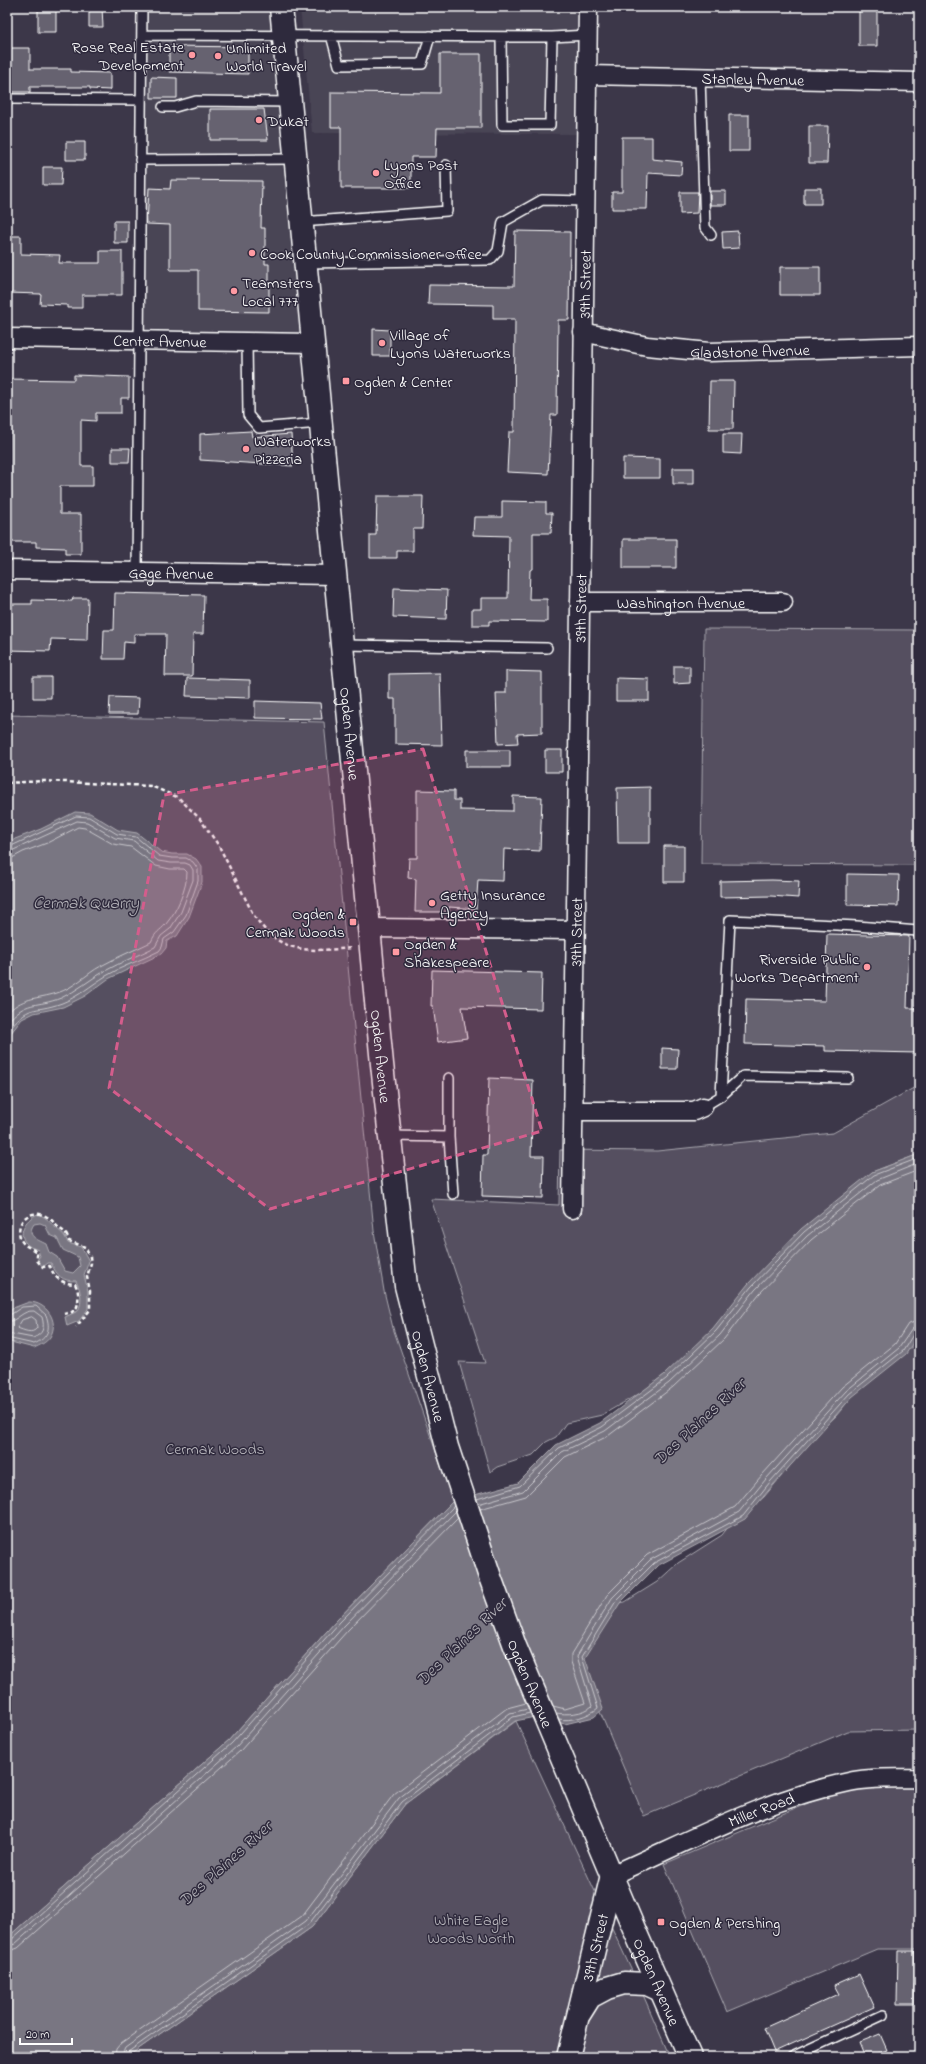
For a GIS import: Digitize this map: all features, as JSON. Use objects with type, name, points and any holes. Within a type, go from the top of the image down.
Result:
[{"type":"main road","name":"Ogden Avenue","points":[[281,7],[369,928],[406,1286],[448,1447],[490,1577],[515,1646],[660,1990],[690,2057]]},
{"type":"main road","name":"39th Street","points":[[568,2057],[612,1875]]},
{"type":"main road","name":"39th Street","points":[[576,2020],[590,1998],[607,1988],[624,1983],[636,1982],[660,1990]]},
{"type":"street","name":"39th Street","points":[[572,1209],[588,7]]},
{"type":"street","name":"Stanley Avenue","points":[[587,75],[919,82]]},
{"type":"street","name":"Gladstone Avenue","points":[[583,332],[647,346],[709,352],[919,346]]},
{"type":"street","name":"Center Avenue","points":[[7,338],[312,343]]},
{"type":"street","name":"Gage Avenue","points":[[7,570],[336,575]]},
{"type":"street","name":"Washington Avenue","points":[[580,602],[783,602]]},
{"type":"street","points":[[369,928],[575,930]]},
{"type":"street","points":[[573,1111],[694,1111],[703,1107]]},
{"type":"street","name":"Miller Road","points":[[612,1875],[764,1808],[809,1792],[851,1781],[919,1778]]},
{"type":"lane","points":[[136,572],[142,7]]},
{"type":"lane","points":[[142,35],[501,37],[588,35]]},
{"type":"lane","points":[[331,35],[339,65],[422,64],[430,36]]},
{"type":"lane","points":[[501,37],[502,126],[550,125],[552,37]]},
{"type":"lane","points":[[700,78],[705,227],[711,235]]},
{"type":"lane","points":[[7,99],[141,100]]},
{"type":"lane","points":[[163,107],[175,107],[196,102],[290,102]]},
{"type":"lane","points":[[140,160],[295,159]]},
{"type":"lane","points":[[301,222],[447,211],[446,165]]},
{"type":"lane","points":[[305,263],[490,260],[498,251],[503,222],[542,200],[585,201]]},
{"type":"lane","points":[[247,342],[248,415],[259,428],[320,423]]},
{"type":"lane","points":[[342,645],[547,648]]},
{"type":"lane","points":[[721,1096],[730,920],[918,931],[919,936]]},
{"type":"lane","points":[[703,1107],[721,1096],[743,1076],[848,1078]]},
{"type":"lane","points":[[450,1078],[449,1137],[453,1194]]},
{"type":"lane","points":[[390,1136],[449,1137]]},
{"type":"lane","points":[[792,2057],[883,2015]]},
{"type":"path","points":[[7,783],[44,781],[143,785],[166,791],[179,798],[190,807],[210,831],[253,914],[261,926],[272,937],[284,945],[298,948],[320,950],[357,948]]},
{"type":"path","points":[[64,1314],[72,1312],[77,1307],[77,1287],[75,1284],[60,1280],[54,1276],[50,1266],[43,1267],[37,1260],[37,1254],[35,1251],[24,1245],[20,1234],[20,1228],[30,1215],[40,1213],[50,1217],[56,1225],[64,1230],[69,1241],[85,1247],[90,1257],[91,1267],[87,1277],[90,1291],[90,1310],[76,1327]]},
{"type":"highlighted area","points":[[423,749],[542,1131],[270,1209],[109,1088],[164,795]]},
{"type":"shaded area","points":[[142,7],[278,7],[308,339],[138,335]]},
{"type":"shaded area","points":[[300,7],[582,7],[579,134],[312,133]]},
{"type":"green space","points":[[704,629],[919,630],[919,865],[701,864]]},
{"type":"green space","name":"Cermak Woods","points":[[7,715],[324,722],[374,1231],[384,1291],[393,1328],[453,1501],[337,1620],[229,1740],[7,1938]]},
{"type":"green space","points":[[919,1085],[919,1154],[872,1172],[742,1315],[642,1392],[602,1415],[566,1423],[556,1437],[546,1442],[533,1455],[497,1467],[490,1472],[459,1362],[485,1363],[431,1199],[559,1205],[560,1150],[657,1151],[833,1133]]},
{"type":"green space","points":[[919,1341],[919,1730],[848,1731],[644,1816],[575,1653],[619,1603],[625,1602],[657,1582],[678,1563],[722,1535],[732,1522],[764,1497],[815,1436],[836,1416],[856,1392]]},
{"type":"green space","name":"White Eagle Woods North","points":[[516,1721],[644,1997],[670,2057],[127,2057],[312,1927],[405,1804]]},
{"type":"green space","points":[[858,1782],[919,1782],[919,1949],[877,1949],[727,2012],[664,1864]]},
{"type":"water","name":"Cermak Quarry","points":[[75,812],[90,813],[118,830],[137,833],[161,852],[187,854],[196,859],[202,867],[202,882],[189,917],[177,936],[167,941],[166,948],[161,954],[108,979],[85,996],[63,1007],[34,1013],[22,1019],[7,1038],[7,845],[15,839],[41,829]]},
{"type":"water","name":"Des Plaines River","points":[[919,1154],[919,1333],[906,1354],[852,1397],[773,1485],[745,1519],[657,1566],[620,1603],[585,1658],[603,1709],[594,1717],[565,1724],[535,1717],[515,1721],[405,1804],[312,1927],[127,2057],[7,2057],[7,1938],[229,1740],[337,1620],[453,1501],[518,1483],[556,1445],[600,1423],[664,1375],[713,1328],[748,1284],[801,1229],[872,1172]]},
{"type":"water","points":[[38,1214],[47,1219],[63,1234],[68,1243],[81,1247],[89,1261],[84,1275],[88,1291],[88,1309],[79,1321],[67,1326],[65,1317],[78,1311],[80,1307],[81,1296],[79,1288],[76,1281],[67,1280],[60,1277],[51,1263],[48,1263],[43,1267],[37,1260],[40,1256],[38,1250],[30,1247],[25,1242],[22,1232],[23,1228],[33,1216]],"holes":[[[40,1223],[45,1225],[50,1235],[57,1238],[63,1250],[78,1257],[80,1266],[73,1273],[65,1271],[57,1257],[49,1252],[46,1244],[33,1237],[31,1231],[34,1224]]]},
{"type":"water","points":[[29,1302],[41,1305],[46,1309],[50,1314],[53,1325],[53,1331],[50,1337],[43,1344],[34,1348],[7,1341],[7,1315],[13,1308]]},
{"type":"building","points":[[38,7],[56,7],[56,32],[38,32]]},
{"type":"building","points":[[89,7],[102,7],[103,27],[89,27]]},
{"type":"building","points":[[859,7],[877,7],[877,46],[859,46]]},
{"type":"building","points":[[169,46],[248,47],[248,74],[169,72]]},
{"type":"building","points":[[9,48],[30,48],[30,69],[71,69],[71,72],[110,73],[110,90],[90,89],[90,87],[30,87],[30,92],[7,92]]},
{"type":"building","points":[[440,54],[481,54],[481,128],[437,128],[436,157],[411,157],[411,188],[341,188],[341,127],[331,127],[331,92],[440,93]]},
{"type":"building","points":[[151,77],[177,78],[177,98],[151,98]]},
{"type":"building","points":[[210,109],[264,109],[268,140],[210,140]]},
{"type":"building","points":[[729,115],[749,115],[749,151],[729,151]]},
{"type":"building","points":[[809,126],[828,126],[827,163],[809,163]]},
{"type":"building","points":[[622,137],[652,137],[652,159],[682,162],[681,175],[648,173],[647,209],[612,209],[612,192],[622,192]]},
{"type":"building","points":[[66,142],[85,142],[85,160],[66,160]]},
{"type":"building","points":[[43,167],[62,167],[61,185],[43,185]]},
{"type":"building","points":[[171,180],[262,181],[261,228],[265,228],[265,264],[269,264],[269,312],[198,311],[198,270],[170,270],[170,225],[147,224],[149,188],[170,189]]},
{"type":"building","points":[[804,188],[821,188],[821,204],[804,204]]},
{"type":"building","points":[[710,191],[726,191],[726,205],[710,205]]},
{"type":"building","points":[[680,192],[698,192],[697,213],[680,214]]},
{"type":"building","points":[[114,221],[128,221],[128,243],[114,243]]},
{"type":"building","points":[[515,231],[570,232],[569,320],[558,320],[557,415],[551,415],[548,474],[507,472],[509,432],[514,432],[515,319],[493,319],[493,305],[428,304],[429,285],[514,286]]},
{"type":"building","points":[[738,231],[739,248],[723,249],[722,232]]},
{"type":"building","points":[[7,236],[21,236],[21,254],[60,255],[59,263],[100,263],[100,251],[122,251],[122,295],[82,295],[82,308],[67,308],[67,305],[40,304],[41,294],[7,293]]},
{"type":"building","points":[[780,267],[820,267],[820,295],[780,295]]},
{"type":"building","name":"Village of Lyons Waterworks","points":[[373,329],[390,330],[390,356],[373,356]]},
{"type":"building","points":[[74,375],[129,377],[129,398],[121,398],[121,413],[96,413],[96,421],[81,420],[81,466],[93,466],[93,486],[60,486],[60,514],[81,514],[81,554],[65,554],[65,548],[36,547],[36,542],[7,542],[9,424],[7,424],[7,379],[74,380]]},
{"type":"building","points":[[710,381],[734,381],[733,429],[709,429]]},
{"type":"building","name":"Waterworks Pizzeria","points":[[251,431],[252,437],[291,434],[293,466],[200,460],[200,434]]},
{"type":"building","points":[[723,434],[742,434],[741,454],[723,453]]},
{"type":"building","points":[[112,448],[130,448],[129,462],[112,462]]},
{"type":"building","points":[[623,458],[660,459],[660,478],[623,478]]},
{"type":"building","points":[[673,468],[694,468],[694,484],[673,484]]},
{"type":"building","points":[[377,496],[423,496],[422,529],[413,529],[413,551],[397,551],[397,558],[370,558],[370,535],[376,535]]},
{"type":"building","points":[[502,501],[546,502],[546,513],[552,513],[551,533],[533,533],[533,569],[530,570],[529,599],[547,599],[547,622],[489,621],[489,625],[472,625],[472,609],[481,609],[481,598],[508,598],[509,536],[473,535],[474,517],[502,517]]},
{"type":"building","points":[[623,539],[676,539],[676,568],[623,568]]},
{"type":"building","points":[[394,588],[447,590],[446,619],[393,617]]},
{"type":"building","points":[[115,593],[204,595],[203,634],[193,634],[192,676],[165,676],[166,634],[134,634],[134,643],[124,642],[123,659],[103,659],[104,630],[114,630]]},
{"type":"building","points":[[73,598],[88,598],[87,640],[51,639],[50,651],[7,650],[7,604],[32,604],[32,600],[72,601]]},
{"type":"building","points":[[674,666],[690,666],[690,683],[674,684]]},
{"type":"building","points":[[506,671],[542,672],[542,733],[517,734],[518,743],[498,744],[496,693],[506,693]]},
{"type":"building","points":[[440,673],[442,745],[395,744],[395,699],[389,699],[389,674]]},
{"type":"building","points":[[33,677],[51,677],[51,698],[33,698]]},
{"type":"building","points":[[187,678],[250,680],[250,698],[186,696]]},
{"type":"building","points":[[616,678],[649,679],[649,701],[616,701]]},
{"type":"building","points":[[110,697],[139,698],[138,714],[109,714]]},
{"type":"building","points":[[255,701],[320,703],[322,719],[255,718]]},
{"type":"building","points":[[466,750],[510,750],[510,767],[466,767]]},
{"type":"building","points":[[545,750],[562,750],[562,772],[545,772]]},
{"type":"building","points":[[650,787],[650,843],[618,843],[617,788]]},
{"type":"building","points":[[417,790],[454,791],[454,800],[460,800],[460,810],[513,811],[513,796],[542,797],[540,851],[504,849],[503,881],[478,880],[476,909],[449,907],[449,912],[415,912],[416,879],[408,878],[409,858],[417,858]]},
{"type":"building","points":[[664,846],[684,846],[684,882],[664,882]]},
{"type":"building","points":[[847,874],[899,875],[898,906],[847,905]]},
{"type":"building","points":[[720,881],[799,881],[798,898],[771,896],[720,897]]},
{"type":"building","name":"Riverside Public Works Department","points":[[827,934],[909,936],[907,1008],[919,1008],[919,1053],[825,1051],[825,1046],[745,1044],[746,999],[825,1001]]},
{"type":"building","points":[[432,970],[542,973],[541,1009],[462,1007],[467,1038],[438,1042],[433,1006],[431,1006]]},
{"type":"building","points":[[662,1048],[678,1049],[677,1069],[662,1069]]},
{"type":"building","points":[[489,1078],[533,1080],[531,1156],[544,1156],[543,1198],[482,1196],[483,1155],[487,1155]]},
{"type":"building","points":[[898,1951],[915,1951],[914,2004],[897,2004]]},
{"type":"building","points":[[859,1974],[874,2007],[774,2052],[764,2028],[839,1994],[834,1985]]},
{"type":"building","points":[[880,2034],[887,2050],[866,2057],[860,2042]]},
{"type":"place","name":"Rose Real Estate Development","points":[[192,55]]},
{"type":"place","name":"Unlimited World Travel","points":[[218,56]]},
{"type":"place","name":"Dukat","points":[[259,120]]},
{"type":"place","name":"Lyons Post Office","points":[[376,173]]},
{"type":"place","name":"Cook County Commissioner Office","points":[[252,253]]},
{"type":"place","name":"Teamsters Local 777","points":[[234,291]]},
{"type":"place","name":"Village of Lyons Waterworks","points":[[382,343]]},
{"type":"place","name":"Ogden & Center","points":[[346,381]]},
{"type":"place","name":"Waterworks Pizzeria","points":[[246,449]]},
{"type":"place","name":"Getty Insurance Agency","points":[[432,903]]},
{"type":"place","name":"Ogden & Cermak Woods","points":[[353,922]]},
{"type":"place","name":"Ogden & Shakespeare","points":[[396,952]]},
{"type":"place","name":"Riverside Public Works Department","points":[[867,967]]},
{"type":"place","name":"Ogden & Pershing","points":[[661,1922]]}]
